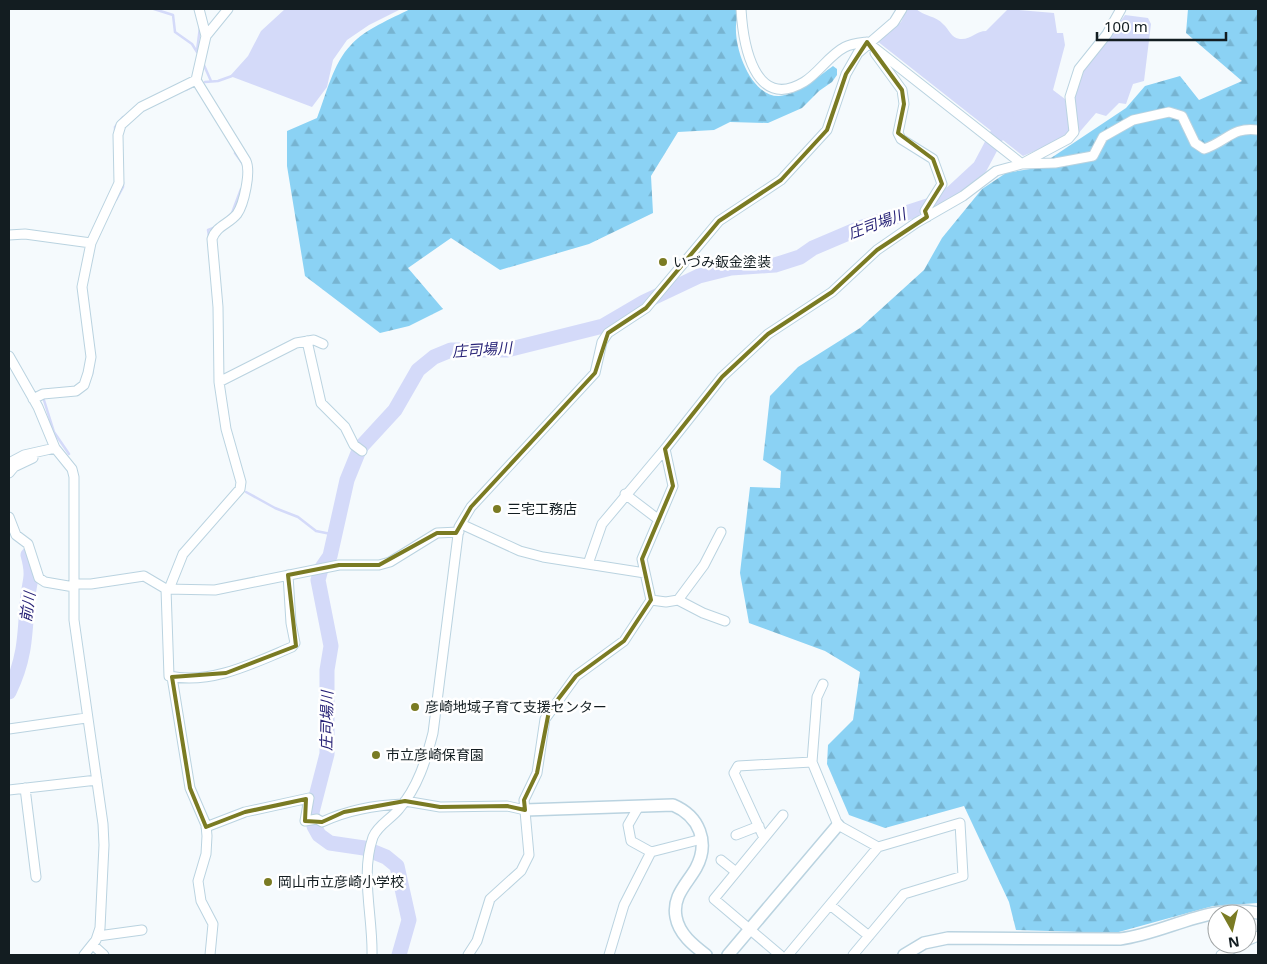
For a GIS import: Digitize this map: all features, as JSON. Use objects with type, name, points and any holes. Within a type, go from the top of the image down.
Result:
[{"type":"street","points":[[199,9],[206,36]]},
{"type":"street","points":[[210,955],[213,924],[201,901],[198,881],[206,854],[206,826],[190,788],[172,677],[169,676],[168,589],[183,554],[240,489],[241,482],[226,429],[219,382],[218,308],[212,239],[217,230],[236,215],[249,174],[246,161],[196,80],[206,36],[228,9]]},
{"type":"street","points":[[741,9],[743,35],[756,74],[765,84],[778,90],[791,89],[805,82],[845,47],[868,42]]},
{"type":"street","points":[[372,955],[368,863],[370,847],[378,829],[404,803],[419,778],[433,733],[460,528],[471,507],[595,373],[602,342],[608,333],[646,308],[719,221],[780,180],[827,130],[846,74],[858,53],[868,42],[894,22],[902,9]]},
{"type":"street","points":[[1022,164],[1068,139],[1074,132],[1070,96],[1079,68],[1107,34],[1121,9]]},
{"type":"street","points":[[868,42],[1022,164]]},
{"type":"street","points":[[868,42],[902,90],[904,104],[898,133],[901,138],[934,159],[942,184],[925,210],[927,217]]},
{"type":"street","points":[[33,399],[43,394],[76,391],[84,385],[88,373],[91,357],[82,292],[91,243],[120,183],[118,135],[121,125],[141,107],[196,80]]},
{"type":"street","points":[[588,564],[602,524],[625,494],[665,449],[709,391],[754,346],[768,334],[832,292],[877,250],[963,196],[996,171],[1022,164],[1055,163],[1093,156],[1103,138],[1133,120],[1169,112],[1182,116],[1195,143],[1204,149],[1216,146],[1230,134],[1244,128],[1258,130]]},
{"type":"street","points":[[9,235],[25,234],[91,243]]},
{"type":"street","points":[[219,382],[296,343],[314,340],[323,344]]},
{"type":"street","points":[[307,341],[321,403],[345,428],[354,445],[362,451]]},
{"type":"street","points":[[9,356],[33,399],[55,448],[72,469],[74,477],[74,620],[86,718],[97,780],[104,845],[98,936],[84,955]]},
{"type":"street","points":[[9,463],[24,455],[55,448]]},
{"type":"street","points":[[468,955],[477,941],[490,899],[516,876],[527,863],[530,846],[524,800],[536,773],[549,711],[576,676],[624,641],[651,600],[642,559],[672,486],[665,449]]},
{"type":"street","points":[[9,473],[14,467],[38,456],[43,450]]},
{"type":"street","points":[[625,494],[659,520]]},
{"type":"street","points":[[9,517],[16,535],[28,544],[39,578],[45,582],[74,585],[144,576],[168,589],[215,590],[339,565],[379,565],[390,562],[437,533],[460,528],[520,551],[645,573]]},
{"type":"street","points":[[678,600],[704,565],[721,532]]},
{"type":"street","points":[[172,677],[210,676],[226,673],[292,647],[295,643],[291,623],[288,575]]},
{"type":"street","points":[[651,600],[666,602],[678,600],[703,613],[725,620]]},
{"type":"street","points":[[823,684],[818,697],[812,762],[838,825],[878,847]]},
{"type":"street","points":[[9,729],[86,718]]},
{"type":"street","points":[[764,838],[734,773],[738,766],[812,762]]},
{"type":"street","points":[[9,790],[97,780]]},
{"type":"street","points":[[25,788],[36,877]]},
{"type":"street","points":[[206,826],[244,812],[309,798],[305,820],[322,822],[344,812],[404,803],[440,807],[501,805],[525,810],[673,805],[686,810],[696,821],[702,833],[700,857],[696,868],[679,892],[675,905],[675,916],[678,926],[688,940],[706,955]]},
{"type":"street","points":[[640,806],[628,825],[631,841],[650,852],[702,839]]},
{"type":"street","points":[[780,955],[714,899],[783,815]]},
{"type":"street","points":[[788,955],[878,847],[960,823],[963,876],[904,894],[853,955]]},
{"type":"street","points":[[728,955],[838,825]]},
{"type":"street","points":[[736,835],[759,826]]},
{"type":"street","points":[[609,955],[624,905],[650,852]]},
{"type":"street","points":[[721,860],[736,872]]},
{"type":"street","points":[[830,905],[869,936]]},
{"type":"street","points":[[904,955],[924,943],[948,938],[1120,939],[1138,937],[1195,917],[1217,912],[1258,913]]},
{"type":"street","points":[[98,936],[142,930]]},
{"type":"street","points":[[93,945],[104,955]]},
{"type":"highlighted area","points":[[867,42],[902,90],[904,104],[898,133],[933,159],[942,184],[925,211],[927,217],[877,250],[832,292],[768,334],[722,377],[665,449],[673,486],[642,559],[651,600],[624,641],[576,676],[549,711],[537,773],[524,800],[525,810],[507,806],[440,807],[405,801],[344,812],[322,822],[305,821],[306,799],[245,812],[206,827],[190,788],[172,677],[226,673],[296,646],[288,575],[339,565],[379,565],[437,533],[456,533],[471,507],[595,373],[608,333],[646,308],[719,221],[781,180],[827,130],[846,74]]},
{"type":"green space","points":[[410,9],[743,9],[737,19],[737,41],[745,66],[759,88],[769,94],[786,95],[815,80],[833,66],[837,69],[837,75],[832,82],[819,91],[802,108],[768,123],[730,122],[714,130],[678,132],[651,176],[653,213],[589,244],[500,270],[451,238],[408,268],[443,309],[409,326],[380,333],[305,276],[287,166],[287,131],[317,118],[339,61],[357,39]]},
{"type":"green space","points":[[1188,9],[1258,9],[1258,903],[1207,904],[1207,908],[1115,933],[1016,930],[1009,902],[964,806],[885,828],[849,815],[827,764],[828,745],[853,720],[860,672],[825,651],[749,623],[740,573],[750,487],[780,488],[781,471],[763,460],[770,396],[798,367],[860,328],[924,270],[942,238],[982,189],[1006,173],[1036,168],[1126,108],[1145,86],[1180,76],[1199,100],[1242,81],[1186,33]]},
{"type":"shaded area","points":[[285,9],[401,9],[369,25],[347,40],[333,60],[327,87],[312,107],[230,76],[248,56],[261,31]]},
{"type":"shaded area","points":[[907,9],[916,9],[937,19],[952,35],[960,39],[986,31],[1008,9],[1054,13],[1057,33],[1063,33],[1065,45],[1053,90],[1065,99],[1070,132],[1061,140],[1023,156],[877,41],[901,22]]},
{"type":"shaded area","points":[[1125,15],[1148,18],[1151,24],[1144,81],[1133,84],[1126,104],[1119,103],[1106,116],[1096,113],[1077,135],[1074,95],[1084,70]]},
{"type":"waterway","points":[[154,9],[173,15],[175,32],[192,44],[197,52]]},
{"type":"waterway","points":[[197,51],[200,27]]},
{"type":"waterway","points":[[203,63],[211,81]]},
{"type":"waterway","points":[[205,82],[218,81],[232,76]]},
{"type":"waterway","points":[[186,90],[194,86]]},
{"type":"waterway","points":[[115,131],[115,127],[123,117]]},
{"type":"waterway","name":"庄司場川","points":[[399,955],[409,920],[397,866],[386,857],[364,848],[330,843],[319,835],[314,826],[312,812],[327,754],[327,670],[331,646],[318,580],[321,569],[330,556],[347,480],[360,448],[395,410],[418,370],[434,357],[451,350],[507,350],[603,326],[644,302],[699,276],[731,268],[775,265],[800,257],[813,248],[860,228],[934,204],[953,192],[980,167],[1006,118]]},
{"type":"waterway","points":[[235,153],[243,164]]},
{"type":"waterway","points":[[116,200],[123,187],[123,182]]},
{"type":"waterway","points":[[228,217],[232,213],[241,189]]},
{"type":"waterway","points":[[209,236],[208,230],[216,227]]},
{"type":"waterway","points":[[92,374],[94,360]]},
{"type":"waterway","points":[[43,397],[54,432],[69,454]]},
{"type":"waterway","points":[[246,492],[275,508],[298,517],[316,531],[336,535]]},
{"type":"waterway","name":"前川","points":[[9,692],[21,660],[24,639],[31,576],[28,555]]},
{"type":"place","name":"いづみ鈑金塗装","points":[[663,262]]},
{"type":"place","name":"三宅工務店","points":[[497,509]]},
{"type":"place","name":"彦崎地域子育て支援センター","points":[[415,707]]},
{"type":"place","name":"市立彦崎保育園","points":[[376,755]]},
{"type":"place","name":"岡山市立彦崎小学校","points":[[268,882]]}]
